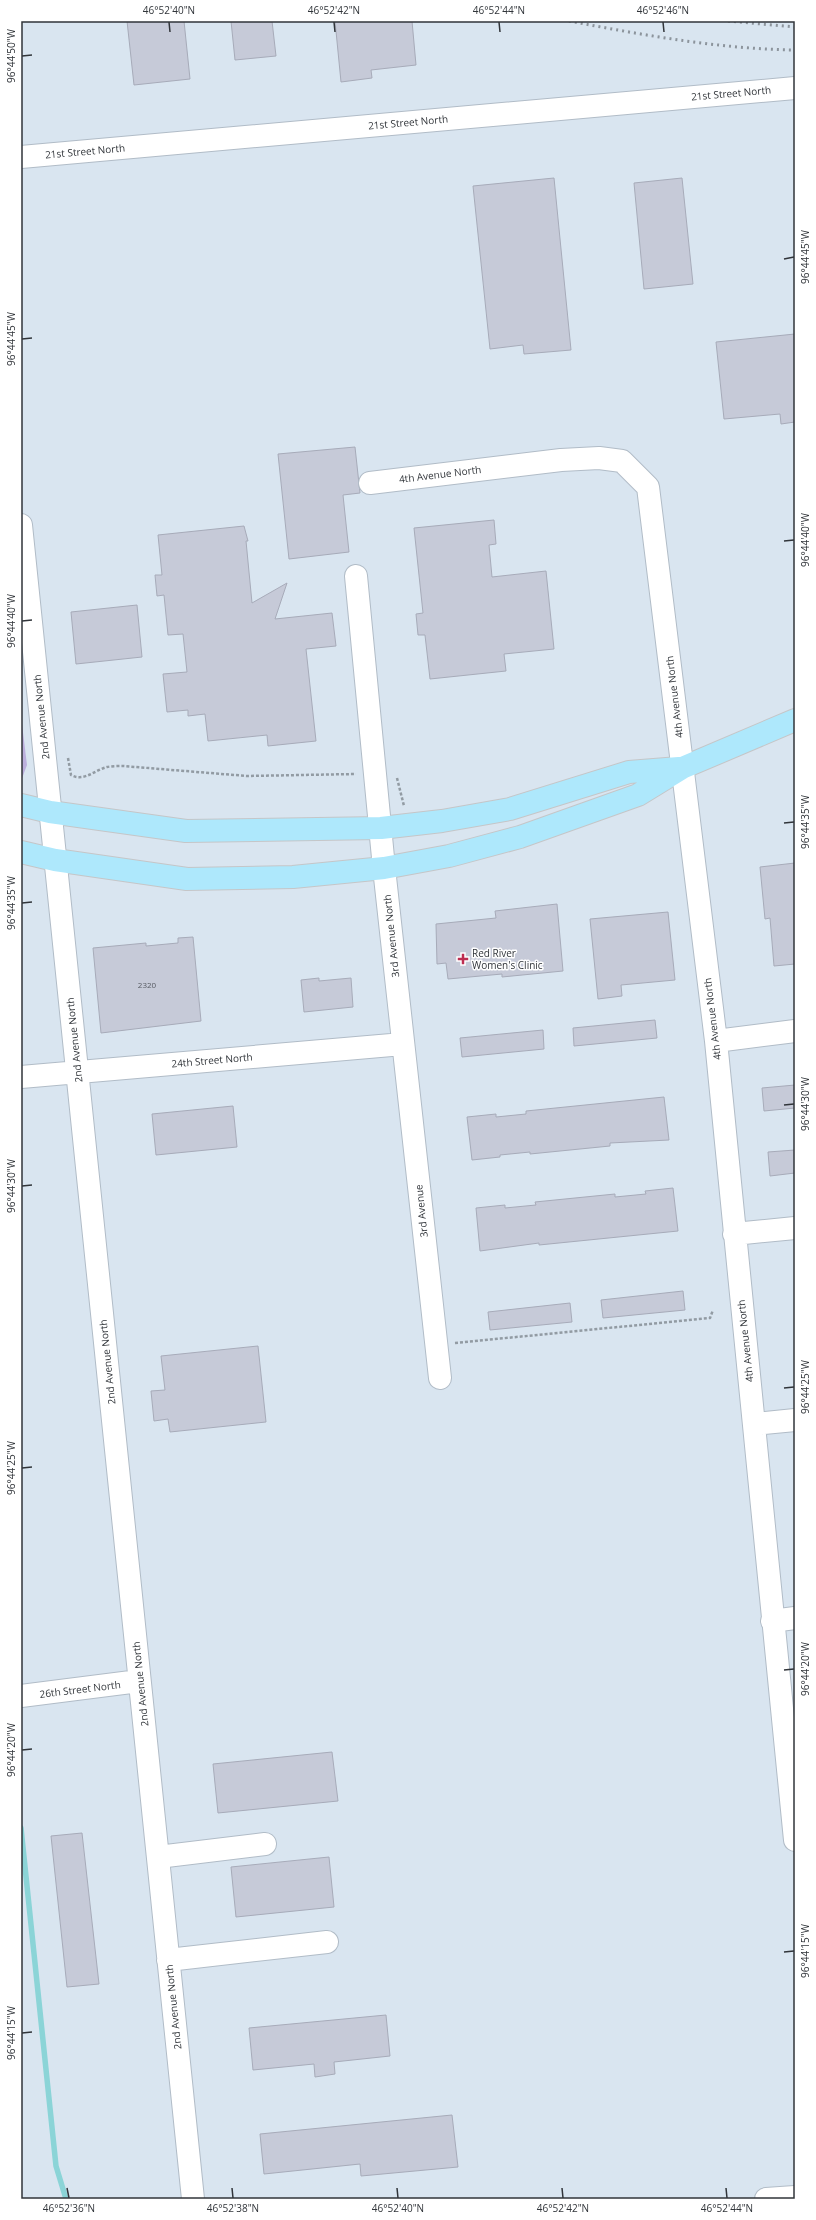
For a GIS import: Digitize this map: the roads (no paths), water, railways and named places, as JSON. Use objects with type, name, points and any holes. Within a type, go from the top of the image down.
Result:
[{"type":"main road","points":[[21,852],[55,860],[187,879],[293,877],[384,868],[449,856],[520,837],[638,795],[682,768],[795,720]]},
{"type":"main road","points":[[21,805],[50,812],[186,831],[381,828],[510,809],[629,772],[682,768]]},
{"type":"street","name":"21st Street North","points":[[21,157],[795,88]]},
{"type":"street","name":"4th Avenue North","points":[[370,483],[561,460],[599,458],[622,461],[648,486],[716,1041],[772,1621],[795,1840]]},
{"type":"street","name":"2nd Avenue North","points":[[21,525],[192,2199]]},
{"type":"street","name":"3rd Avenue North","points":[[356,576],[384,868],[403,1044]]},
{"type":"street","points":[[716,1041],[795,1031]]},
{"type":"street","name":"24th Street North","points":[[21,1077],[403,1044]]},
{"type":"street","name":"3rd Avenue","points":[[403,1044],[440,1378]]},
{"type":"street","points":[[734,1234],[795,1228]]},
{"type":"street","points":[[754,1424],[795,1420]]},
{"type":"street","points":[[772,1621],[795,1618]]},
{"type":"street","name":"26th Street North","points":[[21,1696],[139,1681]]},
{"type":"street","points":[[158,1857],[265,1844]]},
{"type":"street","points":[[168,1960],[327,1942]]},
{"type":"street","points":[[766,2199],[795,2197]]},
{"type":"waterway","points":[[21,1828],[56,2166],[66,2199]]},
{"type":"railway","points":[[569,21],[653,36],[710,44],[795,50]]},
{"type":"railway","points":[[728,21],[795,27]]},
{"type":"place","name":"Red River Women's Clinic","points":[[463,959]]}]
